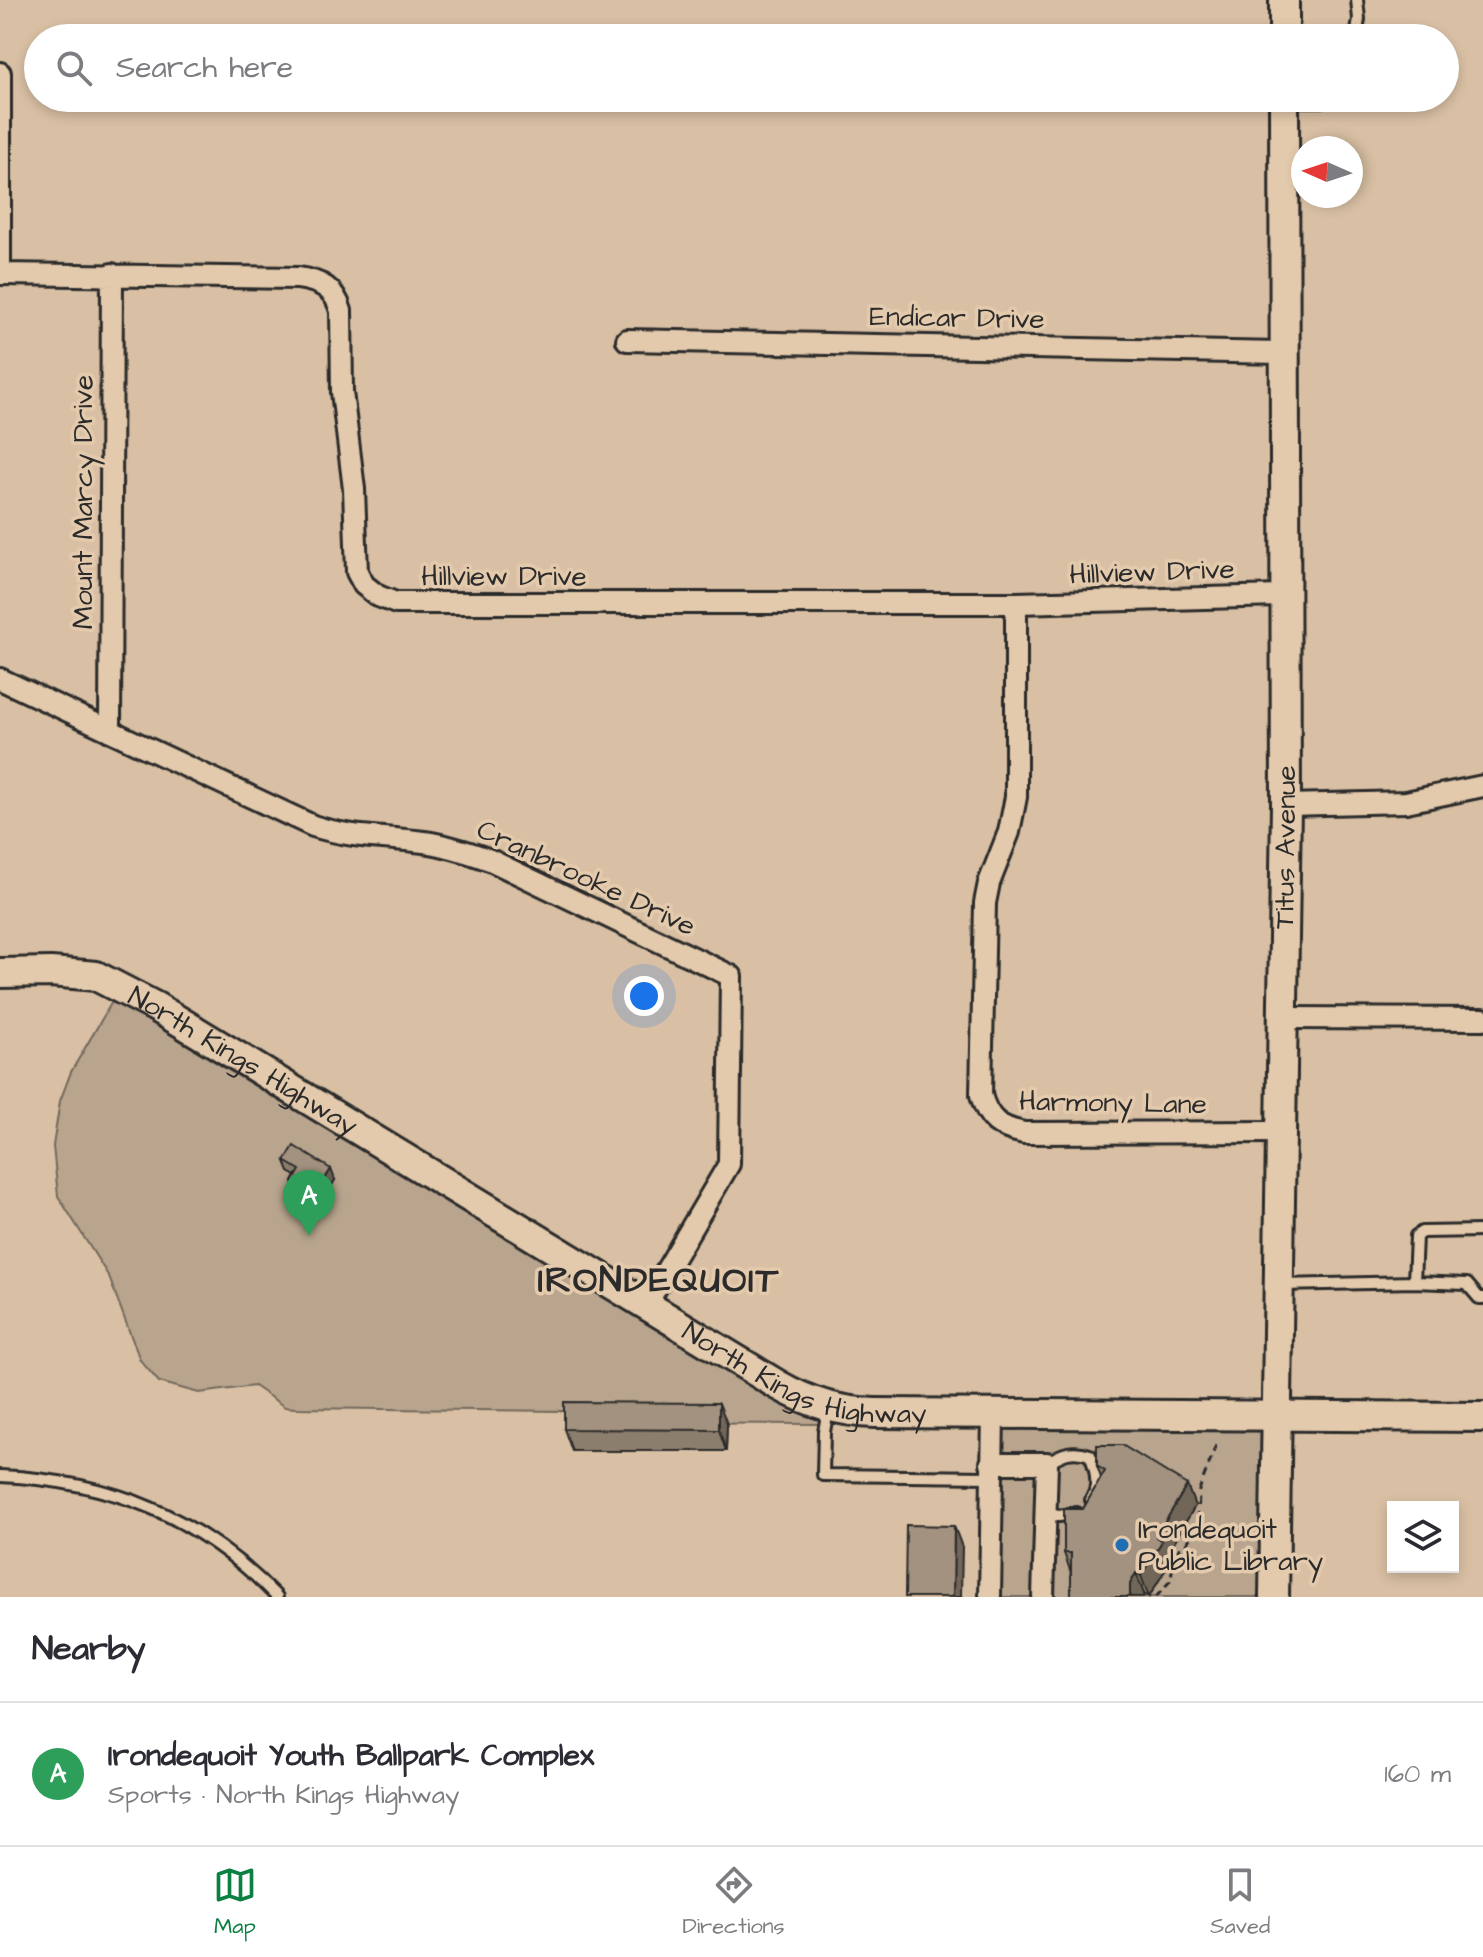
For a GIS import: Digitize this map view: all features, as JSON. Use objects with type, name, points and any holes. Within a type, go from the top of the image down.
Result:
[{"type":"main road","points":[[1284,0],[1284,24]]},
{"type":"main road","name":"Titus Avenue","points":[[1274,1597],[1286,805],[1284,112]]},
{"type":"main road","name":"North Kings Highway","points":[[0,973],[51,972],[96,976],[144,1000],[787,1390],[828,1407],[863,1413],[1483,1417]]},
{"type":"street","points":[[0,73],[0,267]]},
{"type":"street","name":"Hillview Drive","points":[[0,274],[298,278],[321,283],[331,290],[338,299],[341,311],[342,392],[354,489],[354,558],[364,585],[378,596],[396,603],[1016,603],[1284,596]]},
{"type":"street","name":"Mount Marcy Drive","points":[[110,731],[112,274]]},
{"type":"street","name":"Endicar Drive","points":[[627,340],[1285,353]]},
{"type":"street","name":"Harmony Lane","points":[[1016,603],[1016,797],[1009,832],[989,883],[982,942],[981,1095],[985,1109],[993,1121],[1005,1130],[1024,1133],[1280,1132]]},
{"type":"street","name":"Cranbrooke Drive","points":[[0,679],[313,826],[351,836],[424,842],[490,860],[731,976],[729,1164],[646,1305]]},
{"type":"street","points":[[1286,805],[1406,802],[1483,786]]},
{"type":"street","points":[[1283,1018],[1483,1019]]},
{"type":"street","points":[[990,1597],[993,1414]]},
{"type":"street","points":[[991,1470],[1047,1463],[1043,1597]]},
{"type":"lane","points":[[1357,0],[1358,24]]},
{"type":"lane","points":[[1414,1282],[1416,1236],[1422,1232],[1483,1231]]},
{"type":"lane","points":[[1278,1285],[1467,1284],[1479,1298],[1483,1298]]},
{"type":"lane","points":[[828,1407],[823,1475],[991,1470]]},
{"type":"lane","points":[[1046,1513],[1059,1516],[1086,1508],[1095,1494],[1096,1479],[1096,1467],[1090,1455],[1076,1450],[1060,1454],[1047,1463]]},
{"type":"lane","points":[[0,1476],[79,1485],[135,1501],[216,1542],[277,1597]]},
{"type":"path","points":[[1156,1597],[1172,1577],[1174,1562],[1168,1558],[1187,1543],[1199,1520],[1199,1490],[1216,1445]]},
{"type":"shaded area","points":[[120,988],[822,1405],[825,1424],[572,1423],[563,1411],[295,1408],[285,1407],[254,1386],[199,1393],[159,1382],[140,1360],[109,1277],[58,1196],[53,1146],[60,1101],[71,1072]]},
{"type":"shaded area","points":[[990,1414],[1276,1417],[1274,1597],[988,1597]]},
{"type":"building","points":[[294,1146],[331,1169],[318,1190],[304,1182],[301,1187],[293,1182],[300,1170],[285,1161]]},
{"type":"building","points":[[564,1402],[719,1403],[719,1430],[564,1429]]},
{"type":"building","name":"Irondequoit Public Library","points":[[1097,1445],[1122,1445],[1187,1485],[1156,1537],[1162,1541],[1141,1576],[1136,1573],[1130,1584],[1130,1597],[1071,1597],[1071,1553],[1064,1553],[1064,1509],[1083,1509],[1105,1471],[1097,1466]]},
{"type":"building","points":[[906,1525],[954,1526],[953,1597],[905,1597]]},
{"type":"place","name":"Irondequoit Youth Ballpark Complex","points":[[309,1236]]},
{"type":"place","name":"Irondequoit Public Library","points":[[1122,1545]]},
{"type":"district","name":"IRONDEQUOIT","points":[[659,1280]]}]
